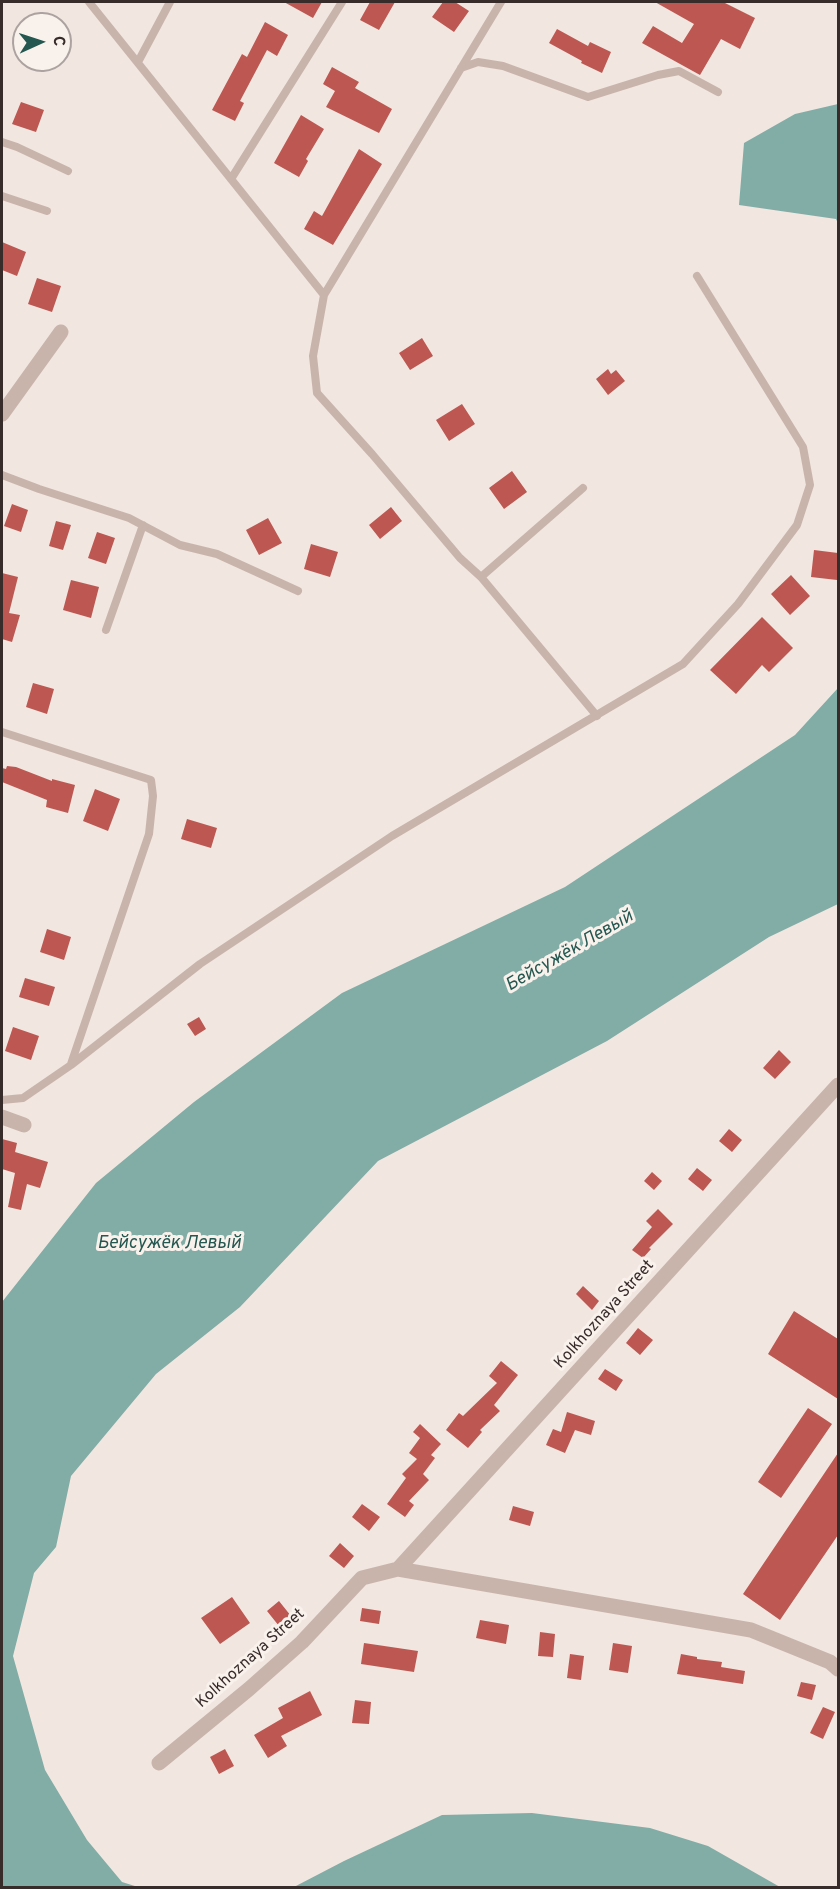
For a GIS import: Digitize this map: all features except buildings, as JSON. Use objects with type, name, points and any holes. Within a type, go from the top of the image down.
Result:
[{"type":"street","points":[[2,414],[61,332]]},
{"type":"street","name":"Kolkhoznaya Street","points":[[398,1569],[838,1085]]},
{"type":"street","points":[[2,1117],[24,1125]]},
{"type":"street","name":"Kolkhoznaya Street","points":[[159,1763],[302,1642],[362,1578],[398,1569],[751,1630],[830,1662],[838,1669]]},
{"type":"lane","points":[[89,2],[324,296]]},
{"type":"lane","points":[[138,62],[170,2]]},
{"type":"lane","points":[[231,179],[342,2]]},
{"type":"lane","points":[[501,2],[324,296],[313,356],[317,393],[372,453],[460,558],[481,577],[597,716]]},
{"type":"lane","points":[[461,68],[478,62],[503,66],[588,97],[658,75],[679,71],[718,92]]},
{"type":"lane","points":[[2,142],[68,171]]},
{"type":"lane","points":[[2,196],[47,211]]},
{"type":"lane","points":[[2,1100],[22,1098],[71,1065],[200,964],[392,836],[683,664],[738,604],[797,525],[810,485],[803,447],[697,276]]},
{"type":"lane","points":[[2,475],[129,518],[180,545],[217,554],[298,591]]},
{"type":"lane","points":[[481,577],[583,488]]},
{"type":"lane","points":[[106,630],[142,525]]},
{"type":"lane","points":[[2,732],[151,780],[153,796],[149,834],[71,1065]]},
{"type":"water","points":[[838,104],[838,223],[836,219],[739,205],[744,143],[795,114]]},
{"type":"water","name":"Бейсужёк Левый","points":[[838,688],[838,904],[769,937],[607,1041],[378,1161],[240,1307],[156,1374],[71,1476],[56,1547],[34,1573],[13,1656],[45,1770],[87,1840],[122,1882],[138,1887],[2,1887],[2,1302],[96,1183],[194,1102],[342,993],[565,887],[795,735]]},
{"type":"water","points":[[532,1813],[650,1828],[708,1846],[780,1887],[294,1887],[442,1815]]}]
